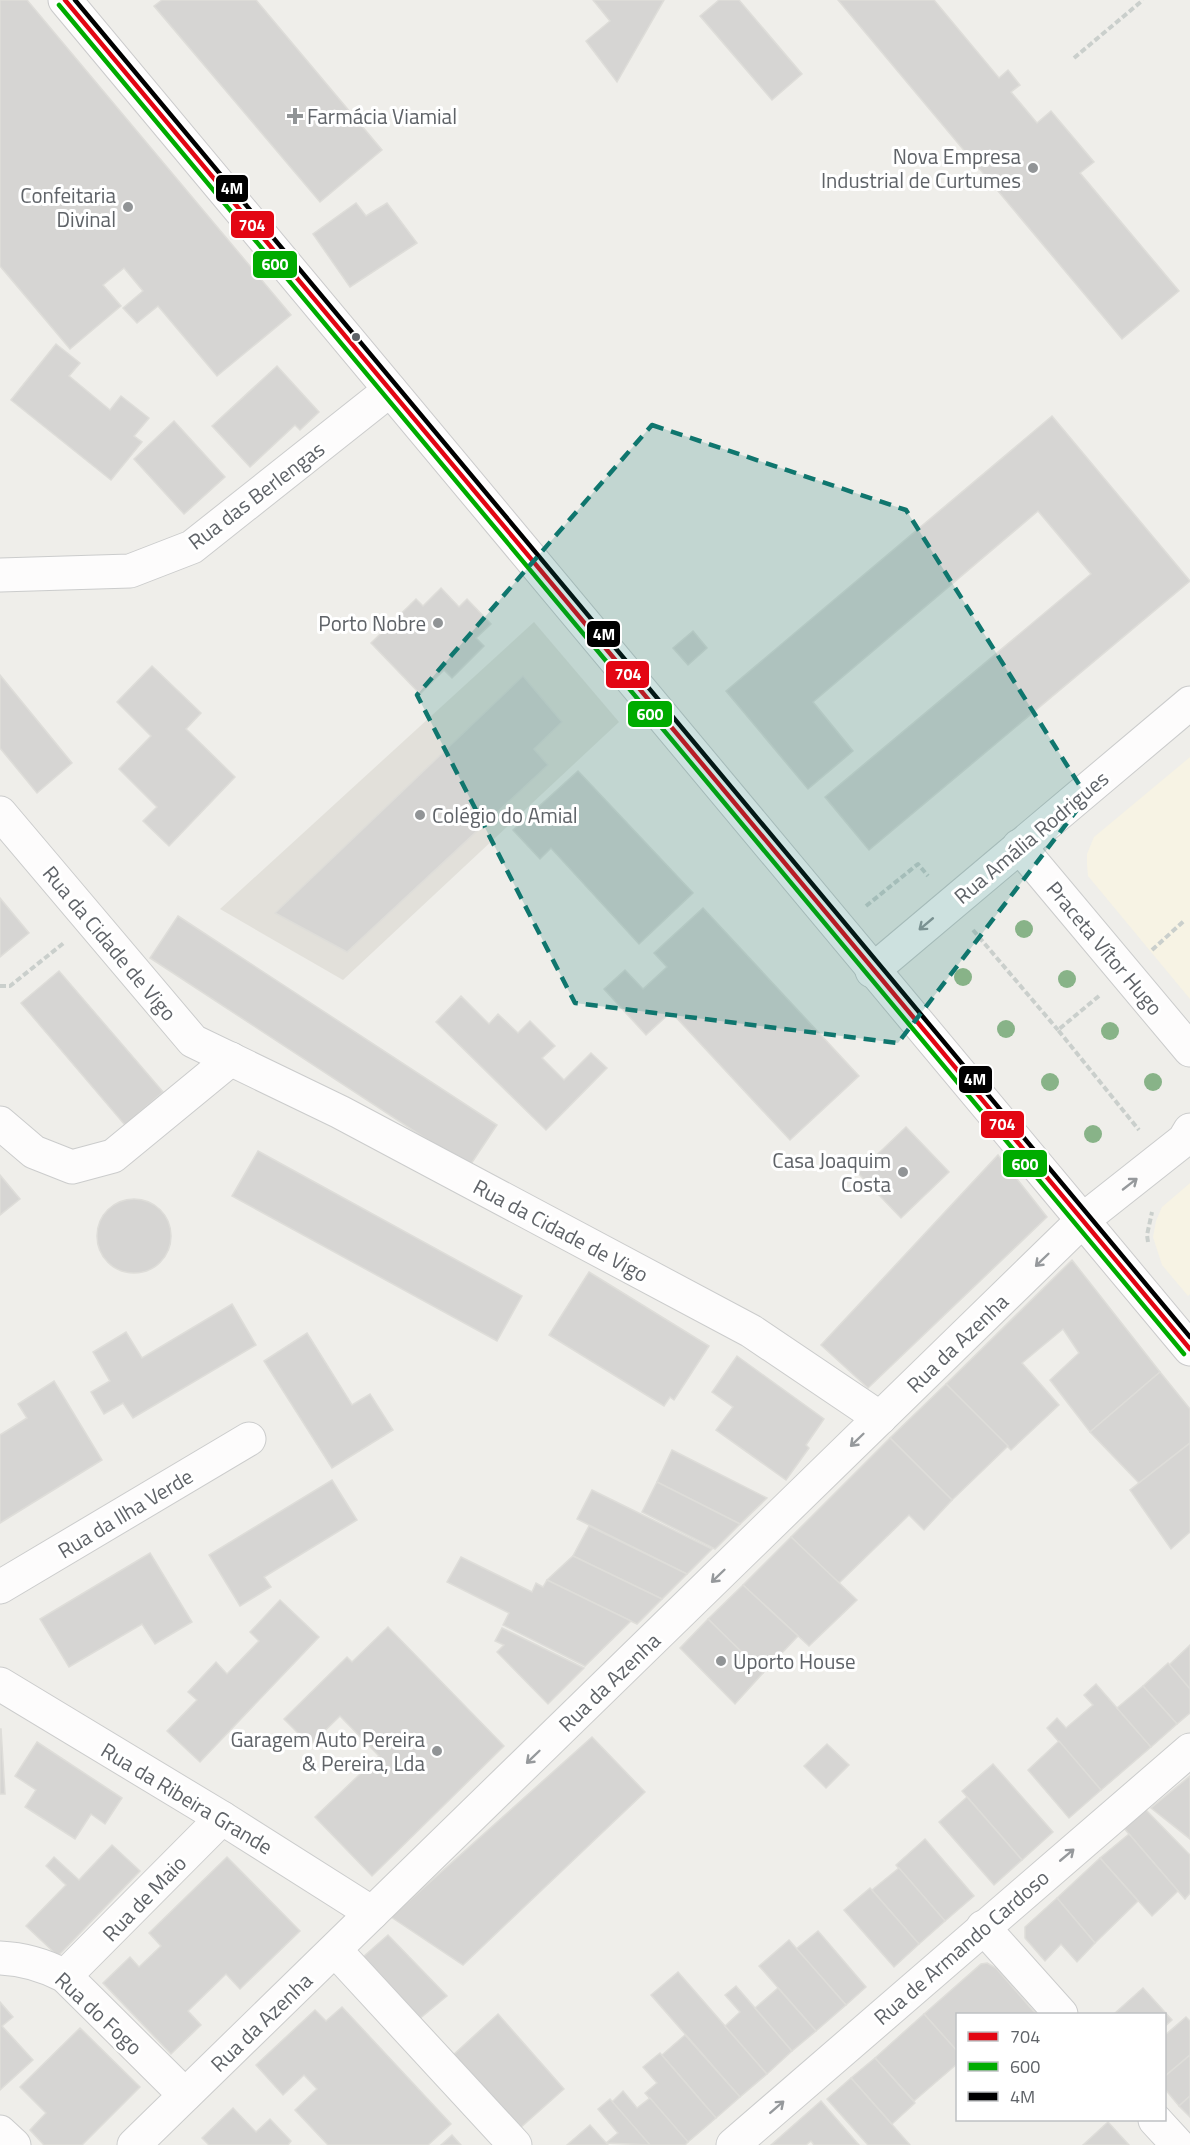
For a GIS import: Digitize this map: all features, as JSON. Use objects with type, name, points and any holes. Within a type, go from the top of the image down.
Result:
[{"type":"street","points":[[65,0],[872,971],[1084,1220],[1190,1349]]},
{"type":"street","name":"Rua das Berlengas","points":[[0,575],[130,571],[192,547],[390,390]]},
{"type":"street","name":"Rua Amália Rodrigues","points":[[872,971],[1190,703]]},
{"type":"street","name":"Rua da Cidade de Vigo","points":[[0,813],[193,1041],[340,1113],[750,1331],[880,1418]]},
{"type":"street","name":"Praceta Vítor Hugo","points":[[1019,846],[1190,1050]]},
{"type":"street","points":[[0,1123],[34,1152],[72,1167],[113,1156],[231,1059]]},
{"type":"street","points":[[1084,1220],[1163,1158],[1184,1140],[1190,1130]]},
{"type":"street","name":"Rua da Azenha","points":[[134,2145],[1084,1220]]},
{"type":"street","name":"Rua da Ilha Verde","points":[[0,1587],[249,1438]]},
{"type":"street","name":"Rua da Ribeira Grande","points":[[0,1684],[222,1818],[372,1913]]},
{"type":"street","name":"Rua de Armando Cardoso","points":[[733,2145],[1190,1750]]},
{"type":"street","name":"Rua de Maio","points":[[64,1976],[222,1818]]},
{"type":"street","points":[[983,1927],[1060,2013]]},
{"type":"street","points":[[335,1950],[514,2145]]},
{"type":"street","name":"Rua do Fogo","points":[[0,1958],[16,1958],[45,1965],[64,1976],[185,2095]]},
{"type":"street","points":[[1156,2121],[1178,2145]]},
{"type":"street","points":[[0,2132],[14,2145]]},
{"type":"path","points":[[1074,58],[1143,0]]},
{"type":"path","points":[[0,986],[10,986],[90,919]]},
{"type":"path","points":[[1163,1158],[1058,1030],[1127,973],[1185,920]]},
{"type":"path","points":[[1121,1265],[1149,1242],[1149,1221],[1157,1204]]},
{"type":"highlighted area","points":[[652,425],[906,510],[1087,797],[898,1043],[575,1003],[417,695]]},
{"type":"shaded area","name":"Colégio do Amial","points":[[534,622],[619,722],[343,980],[220,909]]},
{"type":"shaded area","points":[[1190,757],[1190,999],[1088,876],[1087,854],[1094,837]]},
{"type":"shaded area","points":[[1190,1183],[1190,1294],[1188,1296],[1162,1265],[1153,1237],[1162,1207]]},
{"type":"building","points":[[0,0],[27,0],[291,315],[217,376],[158,306],[137,323],[123,308],[143,291],[124,268],[103,285],[121,306],[70,349],[0,266]]},
{"type":"building","points":[[162,0],[256,0],[382,150],[320,202],[154,6]]},
{"type":"building","points":[[593,0],[664,0],[617,82],[586,41],[610,21]]},
{"type":"building","points":[[719,0],[739,0],[802,74],[772,100],[700,16]]},
{"type":"building","name":"Nova Empresa Industrial de Curtumes","points":[[838,0],[934,0],[999,78],[1008,70],[1020,85],[1011,92],[1037,123],[1051,111],[1094,162],[1080,173],[1179,291],[1122,339]]},
{"type":"building","points":[[356,203],[366,216],[387,203],[417,243],[350,287],[313,234]]},
{"type":"building","points":[[56,344],[80,363],[69,376],[110,410],[121,396],[149,418],[134,436],[142,442],[111,480],[11,400]]},
{"type":"building","points":[[277,366],[319,412],[300,430],[295,425],[250,467],[212,426]]},
{"type":"building","points":[[1052,416],[1190,581],[869,850],[825,797],[1091,574],[1038,511],[813,702],[853,751],[808,789],[726,691]]},
{"type":"building","points":[[174,421],[225,477],[184,514],[134,459]]},
{"type":"building","points":[[441,588],[459,607],[467,599],[491,624],[476,638],[484,646],[452,678],[444,670],[420,694],[371,643],[416,599],[423,606]]},
{"type":"building","points":[[693,631],[707,648],[688,665],[673,648]]},
{"type":"building","points":[[152,666],[201,713],[186,729],[235,777],[169,846],[143,821],[157,807],[119,769],[151,736],[117,702]]},
{"type":"building","points":[[0,675],[72,763],[37,793],[0,748]]},
{"type":"building","points":[[523,676],[562,722],[534,749],[548,765],[347,952],[275,913]]},
{"type":"building","points":[[578,771],[693,893],[639,944],[551,848],[540,859],[513,830]]},
{"type":"building","points":[[0,898],[29,933],[0,957]]},
{"type":"building","points":[[703,908],[859,1076],[790,1140],[671,1012],[646,1035],[604,989],[625,970],[643,989],[667,967],[654,953]]},
{"type":"building","points":[[178,916],[497,1125],[469,1167],[150,958]]},
{"type":"building","points":[[59,971],[163,1092],[125,1125],[21,1003]]},
{"type":"building","points":[[461,996],[489,1024],[498,1014],[518,1033],[530,1021],[555,1046],[542,1058],[564,1080],[591,1053],[607,1068],[546,1130],[436,1022]]},
{"type":"building","name":"Casa Joaquim Costa","points":[[906,1127],[949,1172],[901,1218],[858,1173]]},
{"type":"building","points":[[258,1151],[522,1296],[497,1341],[232,1196]]},
{"type":"building","points":[[998,1155],[1047,1217],[868,1388],[821,1345]]},
{"type":"building","points":[[0,1175],[20,1199],[0,1215]]},
{"type":"building","points":[[134,1199],[148,1202],[160,1210],[168,1222],[171,1236],[168,1250],[160,1262],[148,1270],[134,1273],[120,1270],[108,1262],[100,1250],[97,1236],[100,1222],[108,1210],[120,1202]]},
{"type":"building","points":[[1072,1260],[1160,1372],[1090,1432],[1050,1380],[1079,1353],[1063,1329],[1022,1363],[1059,1405],[1011,1450],[946,1384]]},
{"type":"building","points":[[589,1272],[709,1346],[674,1400],[670,1397],[664,1406],[549,1335]]},
{"type":"building","points":[[232,1304],[256,1345],[133,1418],[123,1403],[104,1414],[91,1392],[110,1381],[93,1352],[126,1332],[142,1358]]},
{"type":"building","points":[[307,1333],[352,1405],[370,1394],[393,1430],[332,1468],[264,1361]]},
{"type":"building","points":[[737,1356],[824,1419],[806,1445],[809,1448],[786,1480],[716,1430],[733,1407],[712,1392]]},
{"type":"building","points":[[1160,1372],[1190,1409],[1190,1443],[1139,1483],[1090,1432]]},
{"type":"building","points":[[54,1381],[102,1460],[0,1523],[0,1435],[27,1418],[18,1404]]},
{"type":"building","points":[[946,1384],[1008,1446],[952,1500],[890,1438]]},
{"type":"building","points":[[890,1438],[952,1500],[924,1530],[909,1515],[839,1583],[791,1537]]},
{"type":"building","points":[[1190,1443],[1190,1532],[1171,1549],[1130,1490]]},
{"type":"building","points":[[672,1450],[767,1498],[740,1524],[657,1482]]},
{"type":"building","points":[[332,1480],[357,1520],[264,1577],[271,1587],[240,1606],[209,1555]]},
{"type":"building","points":[[657,1482],[740,1524],[715,1549],[642,1512]]},
{"type":"building","points":[[592,1490],[712,1549],[687,1574],[577,1519]]},
{"type":"building","points":[[589,1526],[687,1574],[662,1599],[573,1556]]},
{"type":"building","points":[[791,1537],[857,1600],[809,1646],[743,1585]]},
{"type":"building","points":[[150,1553],[192,1622],[155,1644],[142,1624],[69,1667],[40,1619]]},
{"type":"building","points":[[573,1556],[662,1599],[637,1624],[547,1580]]},
{"type":"building","points":[[461,1557],[532,1592],[536,1583],[543,1587],[547,1580],[631,1621],[585,1666],[503,1625],[509,1613],[447,1582]]},
{"type":"building","points":[[743,1585],[798,1636],[763,1673],[708,1619]]},
{"type":"building","points":[[280,1600],[319,1637],[200,1762],[167,1731],[197,1700],[188,1692],[216,1662],[227,1674],[259,1641],[250,1632]]},
{"type":"building","name":"Uporto House","points":[[708,1619],[763,1673],[735,1704],[680,1648]]},
{"type":"building","name":"Garagem Auto Pereira & Pereira, Lda","points":[[388,1627],[504,1746],[372,1876],[315,1817],[379,1756],[340,1716],[310,1745],[284,1719],[347,1657],[352,1662]]},
{"type":"building","points":[[502,1628],[584,1668],[548,1704],[497,1652],[504,1645],[495,1641]]},
{"type":"building","points":[[1190,1645],[1190,1689],[1169,1665]]},
{"type":"building","points":[[1168,1663],[1190,1689],[1190,1713],[1177,1724],[1143,1686]]},
{"type":"building","points":[[1096,1684],[1151,1747],[1101,1790],[1047,1728],[1057,1718],[1066,1728],[1093,1705],[1084,1695]]},
{"type":"building","points":[[1143,1686],[1177,1724],[1151,1747],[1117,1708]]},
{"type":"building","points":[[1,1729],[5,1794],[0,1794]]},
{"type":"building","points":[[592,1737],[645,1792],[463,1965],[391,1917]]},
{"type":"building","points":[[1059,1741],[1101,1790],[1069,1818],[1028,1770]]},
{"type":"building","points":[[37,1742],[122,1798],[105,1824],[91,1814],[75,1839],[25,1807],[36,1790],[15,1776]]},
{"type":"building","points":[[827,1744],[849,1765],[826,1788],[804,1766]]},
{"type":"building","points":[[993,1764],[1053,1832],[1022,1860],[962,1791]]},
{"type":"building","points":[[1190,1776],[1190,1839],[1151,1808]]},
{"type":"building","points":[[967,1797],[1022,1860],[994,1885],[939,1822]]},
{"type":"building","points":[[1145,1809],[1190,1855],[1190,1893],[1185,1899],[1123,1827]]},
{"type":"building","points":[[1129,1834],[1178,1891],[1152,1916],[1100,1858]]},
{"type":"building","points":[[925,1839],[974,1896],[945,1921],[896,1865]]},
{"type":"building","points":[[112,1845],[140,1871],[58,1956],[26,1926],[66,1885],[46,1866],[54,1857],[79,1880]]},
{"type":"building","points":[[227,1857],[300,1931],[240,1989],[226,1974],[188,2011],[201,2025],[171,2054],[103,1983],[130,1957],[139,1967],[161,1946],[149,1933]]},
{"type":"building","points":[[1100,1858],[1138,1901],[1095,1943],[1057,1898]]},
{"type":"building","points":[[899,1868],[945,1921],[919,1944],[872,1890]]},
{"type":"building","points":[[870,1888],[919,1944],[894,1967],[844,1910]]},
{"type":"building","points":[[1057,1898],[1095,1943],[1077,1962],[1061,1944],[1045,1961],[1025,1938],[1025,1927]]},
{"type":"building","points":[[818,1931],[866,1987],[846,2005],[796,1949]]},
{"type":"building","points":[[388,1935],[447,1996],[418,2020],[363,1957]]},
{"type":"building","points":[[789,1940],[846,2005],[816,2031],[759,1966]]},
{"type":"building","points":[[987,1963],[996,1968],[1035,2013],[956,2013],[956,2050],[924,2014],[981,1964]]},
{"type":"building","points":[[678,1972],[767,2074],[740,2097],[651,1995]]},
{"type":"building","points":[[736,1986],[792,2051],[767,2074],[725,2026],[740,2012],[725,1995]]},
{"type":"building","points":[[778,1988],[816,2031],[792,2051],[755,2008]]},
{"type":"building","points":[[1143,1988],[1166,2013],[1115,2013]]},
{"type":"building","points":[[0,2002],[13,2017],[2,2026],[33,2060],[0,2090]]},
{"type":"building","points":[[342,2007],[451,2124],[428,2145],[328,2145],[295,2110],[317,2089],[304,2075],[283,2095],[256,2065],[315,2010],[326,2021]]},
{"type":"building","points":[[1166,2013],[1172,2020],[1166,2025]]},
{"type":"building","points":[[498,2014],[564,2089],[519,2129],[452,2056]]},
{"type":"building","points":[[924,2014],[956,2050],[956,2065],[914,2101],[875,2058]]},
{"type":"building","points":[[1186,2017],[1190,2021],[1190,2055],[1166,2075],[1166,2034]]},
{"type":"building","points":[[80,2028],[140,2087],[82,2145],[44,2145],[30,2130],[46,2113],[20,2087]]},
{"type":"building","points":[[685,2035],[740,2097],[716,2118],[662,2055]]},
{"type":"building","points":[[660,2053],[716,2118],[688,2142],[645,2093],[657,2083],[643,2067]]},
{"type":"building","points":[[1190,2055],[1190,2096],[1179,2106],[1166,2090],[1166,2075]]},
{"type":"building","points":[[875,2058],[915,2103],[892,2124],[851,2078]]},
{"type":"building","points":[[851,2078],[910,2145],[868,2145],[827,2099]]},
{"type":"building","points":[[623,2091],[637,2108],[650,2098],[688,2142],[685,2145],[650,2145],[612,2102]]},
{"type":"building","points":[[1190,2096],[1190,2117],[1179,2106]]},
{"type":"building","points":[[610,2099],[650,2145],[606,2143],[618,2133],[598,2109]]},
{"type":"building","points":[[821,2101],[859,2145],[814,2145],[811,2141],[806,2145],[771,2145]]},
{"type":"building","points":[[233,2108],[256,2132],[270,2119],[291,2141],[288,2145],[209,2145],[202,2138]]},
{"type":"building","points":[[1108,2122],[1129,2145],[1083,2145]]},
{"type":"building","points":[[590,2125],[608,2145],[567,2145]]},
{"type":"building","points":[[452,2135],[461,2145],[441,2145]]},
{"type":"transit line","name":"704","points":[[65,0],[1190,1349]]},
{"type":"transit line","name":"4M","points":[[75,0],[1190,1337]]},
{"type":"transit line","name":"600","points":[[59,5],[1184,1354]]},
{"type":"place","name":"Farmácia Viamial","points":[[295,116]]},
{"type":"place","name":"Nova Empresa Industrial de Curtumes","points":[[1033,168]]},
{"type":"place","name":"Confeitaria Divinal","points":[[128,207]]},
{"type":"place","name":"Porto Nobre","points":[[438,623]]},
{"type":"place","name":"Colégio do Amial","points":[[420,815]]},
{"type":"place","name":"Casa Joaquim Costa","points":[[903,1172]]},
{"type":"place","name":"Uporto House","points":[[721,1661]]},
{"type":"place","name":"Garagem Auto Pereira & Pereira, Lda","points":[[437,1751]]}]
